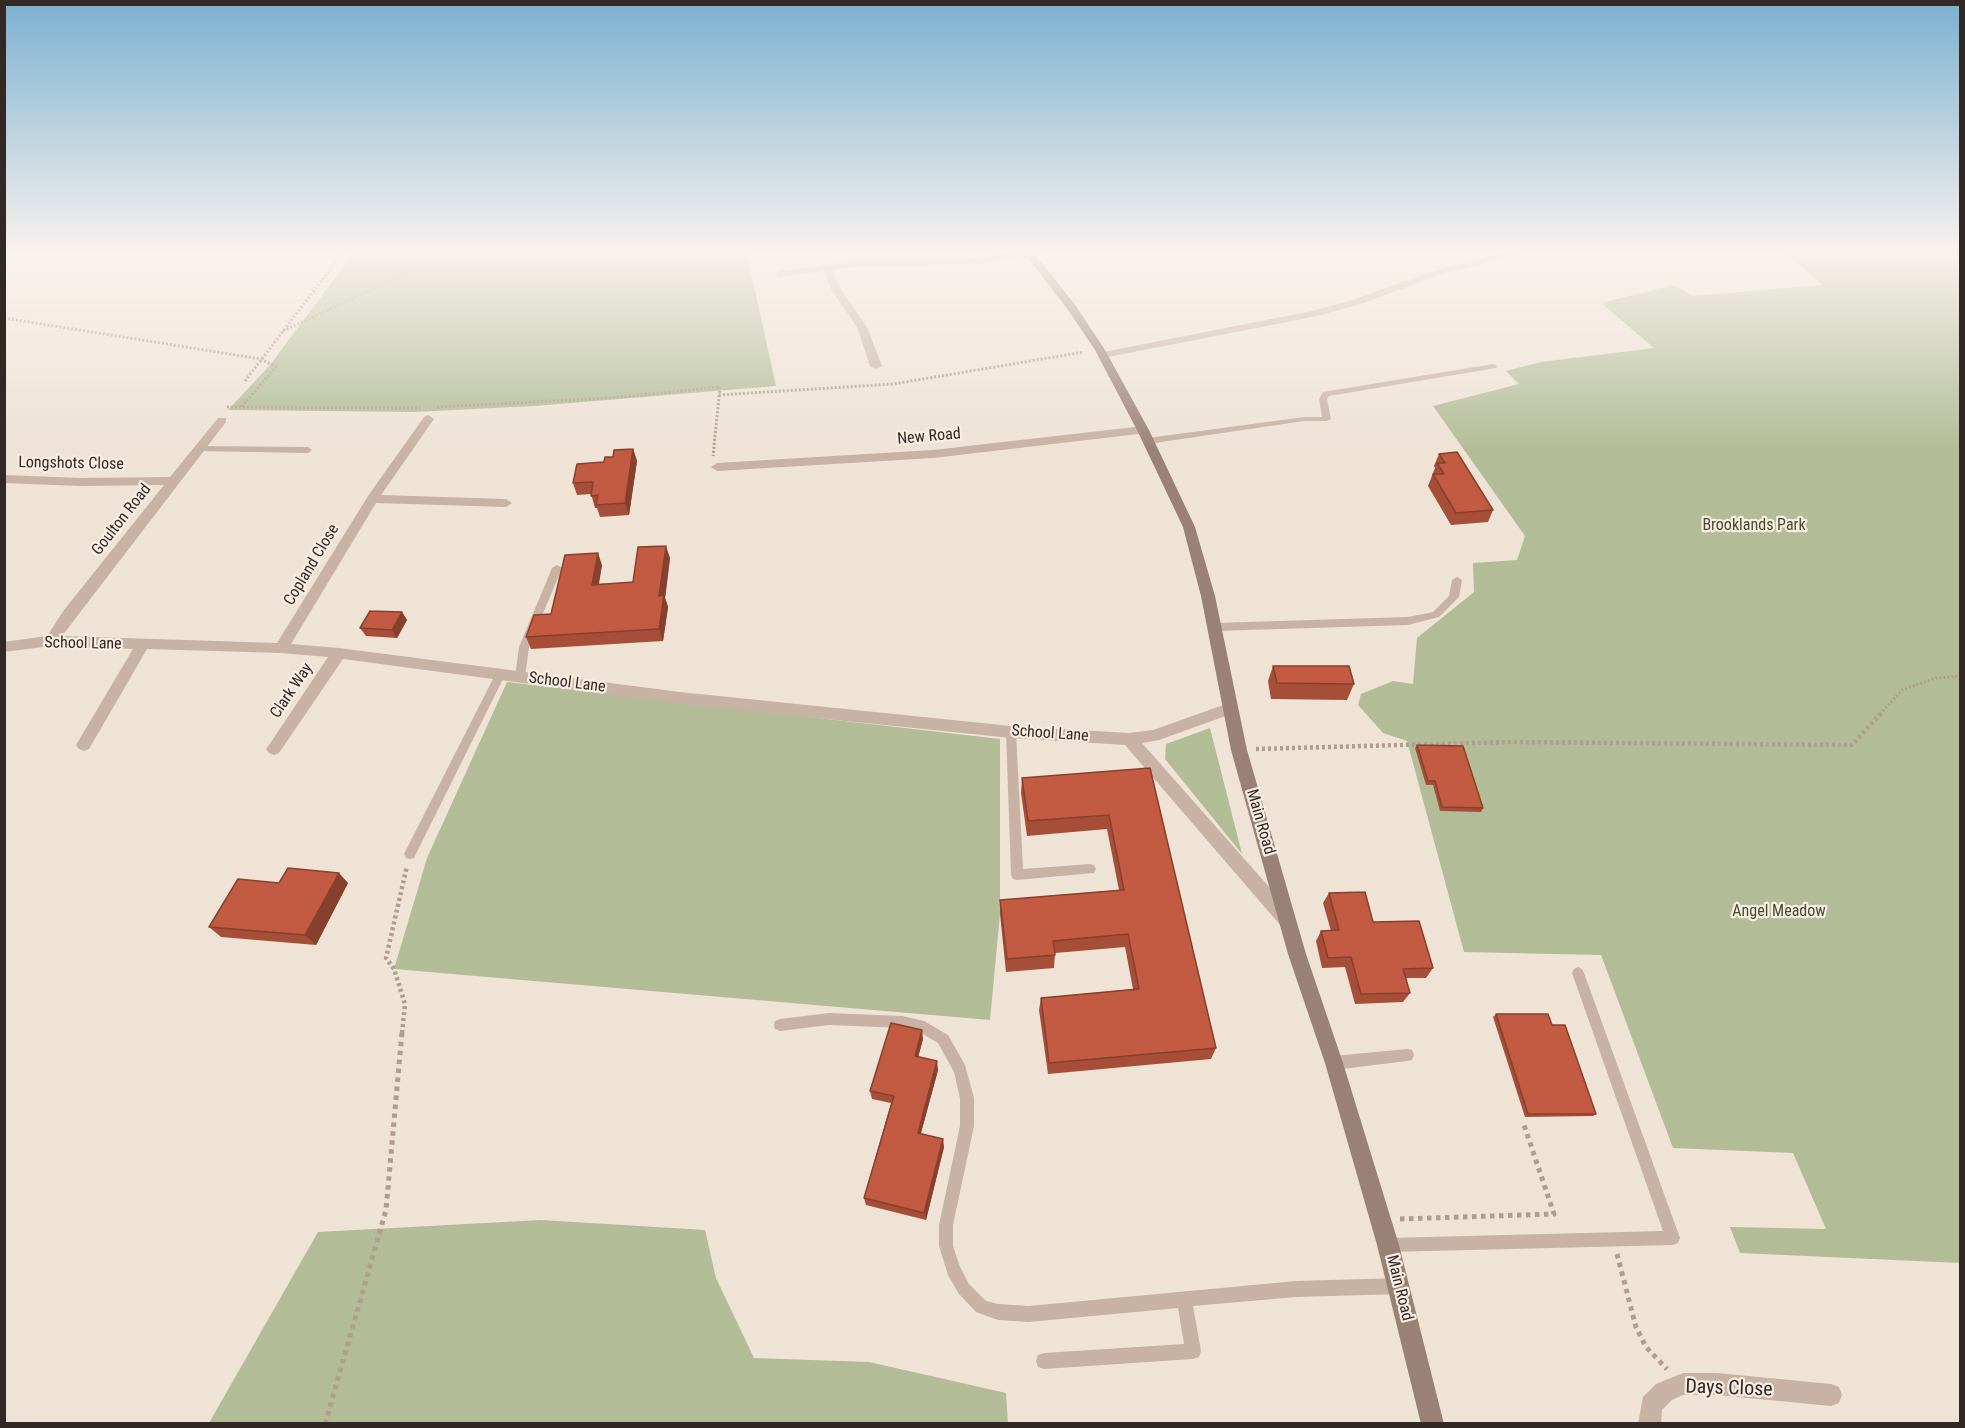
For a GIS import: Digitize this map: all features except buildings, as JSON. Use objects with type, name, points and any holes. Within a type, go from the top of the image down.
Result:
[{"type":"main road","name":"Main Road","points":[[1078,317],[1103,355],[1145,435],[1189,527],[1203,570],[1239,750],[1288,921],[1334,1063],[1400,1286],[1433,1424]]},
{"type":"street","points":[[855,317],[862,327],[876,366]]},
{"type":"street","points":[[1103,355],[1299,317]]},
{"type":"street","name":"Goulton Road","points":[[51,641],[69,614],[200,449],[223,414]]},
{"type":"street","name":"Copland Close","points":[[281,648],[372,499],[428,419]]},
{"type":"street","name":"New Road","points":[[717,467],[933,454],[1145,435]]},
{"type":"street","name":"Longshots Close","points":[[4,479],[80,482],[173,481]]},
{"type":"street","points":[[372,499],[506,503]]},
{"type":"street","name":"School Lane","points":[[4,647],[51,641],[281,648],[339,653],[680,698],[1011,732],[1129,739],[1154,736],[1229,709]]},
{"type":"street","points":[[84,745],[142,645]]},
{"type":"street","name":"Clark Way","points":[[274,749],[339,653]]},
{"type":"street","points":[[1129,739],[1288,921]]},
{"type":"street","name":"Days Close","points":[[1649,1424],[1651,1405],[1664,1392],[1683,1384],[1717,1384],[1831,1395]]},
{"type":"lane","points":[[1145,435],[1304,419],[1327,419],[1323,399],[1326,394],[1493,366]]},
{"type":"lane","points":[[200,449],[308,450]]},
{"type":"lane","points":[[520,677],[524,646],[557,568]]},
{"type":"lane","points":[[1215,627],[1408,621],[1436,615],[1454,597],[1457,580]]},
{"type":"lane","points":[[410,854],[500,675]]},
{"type":"lane","points":[[1011,732],[1017,875],[1090,869]]},
{"type":"lane","points":[[1388,1245],[1673,1238],[1578,973]]},
{"type":"lane","points":[[780,1025],[829,1019],[902,1022],[924,1027],[943,1040],[960,1070],[968,1098],[967,1126],[946,1225],[946,1246],[953,1270],[964,1289],[981,1307],[998,1312],[1029,1314],[1296,1289],[1400,1286]]},
{"type":"lane","points":[[1334,1063],[1407,1055]]},
{"type":"lane","points":[[1044,1361],[1192,1351],[1184,1299]]},
{"type":"path","points":[[246,381],[294,317]]},
{"type":"path","points":[[283,331],[314,317]]},
{"type":"path","points":[[4,318],[261,359],[276,367],[242,407]]},
{"type":"path","points":[[719,395],[902,383],[1089,352]]},
{"type":"path","points":[[223,414],[242,407],[427,408],[610,398],[720,387],[712,462],[717,467]]},
{"type":"path","points":[[1239,750],[1510,742],[1852,745],[1902,690],[1936,678],[1960,676]]},
{"type":"path","points":[[325,1424],[386,1210],[405,1004],[394,969],[386,958],[410,854]]},
{"type":"path","points":[[1381,1220],[1554,1214],[1523,1122]]},
{"type":"path","points":[[1612,1239],[1636,1327],[1646,1347],[1683,1384]]},
{"type":"green space","points":[[306,317],[761,317],[776,386],[535,406],[414,412],[228,410],[270,365]]},
{"type":"green space","points":[[1617,317],[1960,317],[1960,1263],[1740,1253],[1730,1227],[1826,1229],[1793,1153],[1673,1148],[1601,955],[1464,952],[1407,741],[1383,733],[1358,705],[1361,694],[1393,681],[1413,684],[1417,638],[1474,592],[1473,563],[1517,560],[1525,536],[1433,406],[1519,384],[1506,371],[1541,362],[1654,348]]},
{"type":"green space","points":[[507,682],[1000,739],[1000,914],[990,1020],[394,969],[427,858]]},
{"type":"green space","points":[[1210,728],[1242,854],[1165,759],[1166,744]]},
{"type":"green space","points":[[541,1220],[705,1230],[716,1278],[754,1358],[869,1362],[1006,1393],[1008,1423],[209,1423],[318,1232]]},
{"type":"park label","name":"Brooklands Park","points":[[1754,526]]},
{"type":"park label","name":"Angel Meadow","points":[[1779,912]]}]
